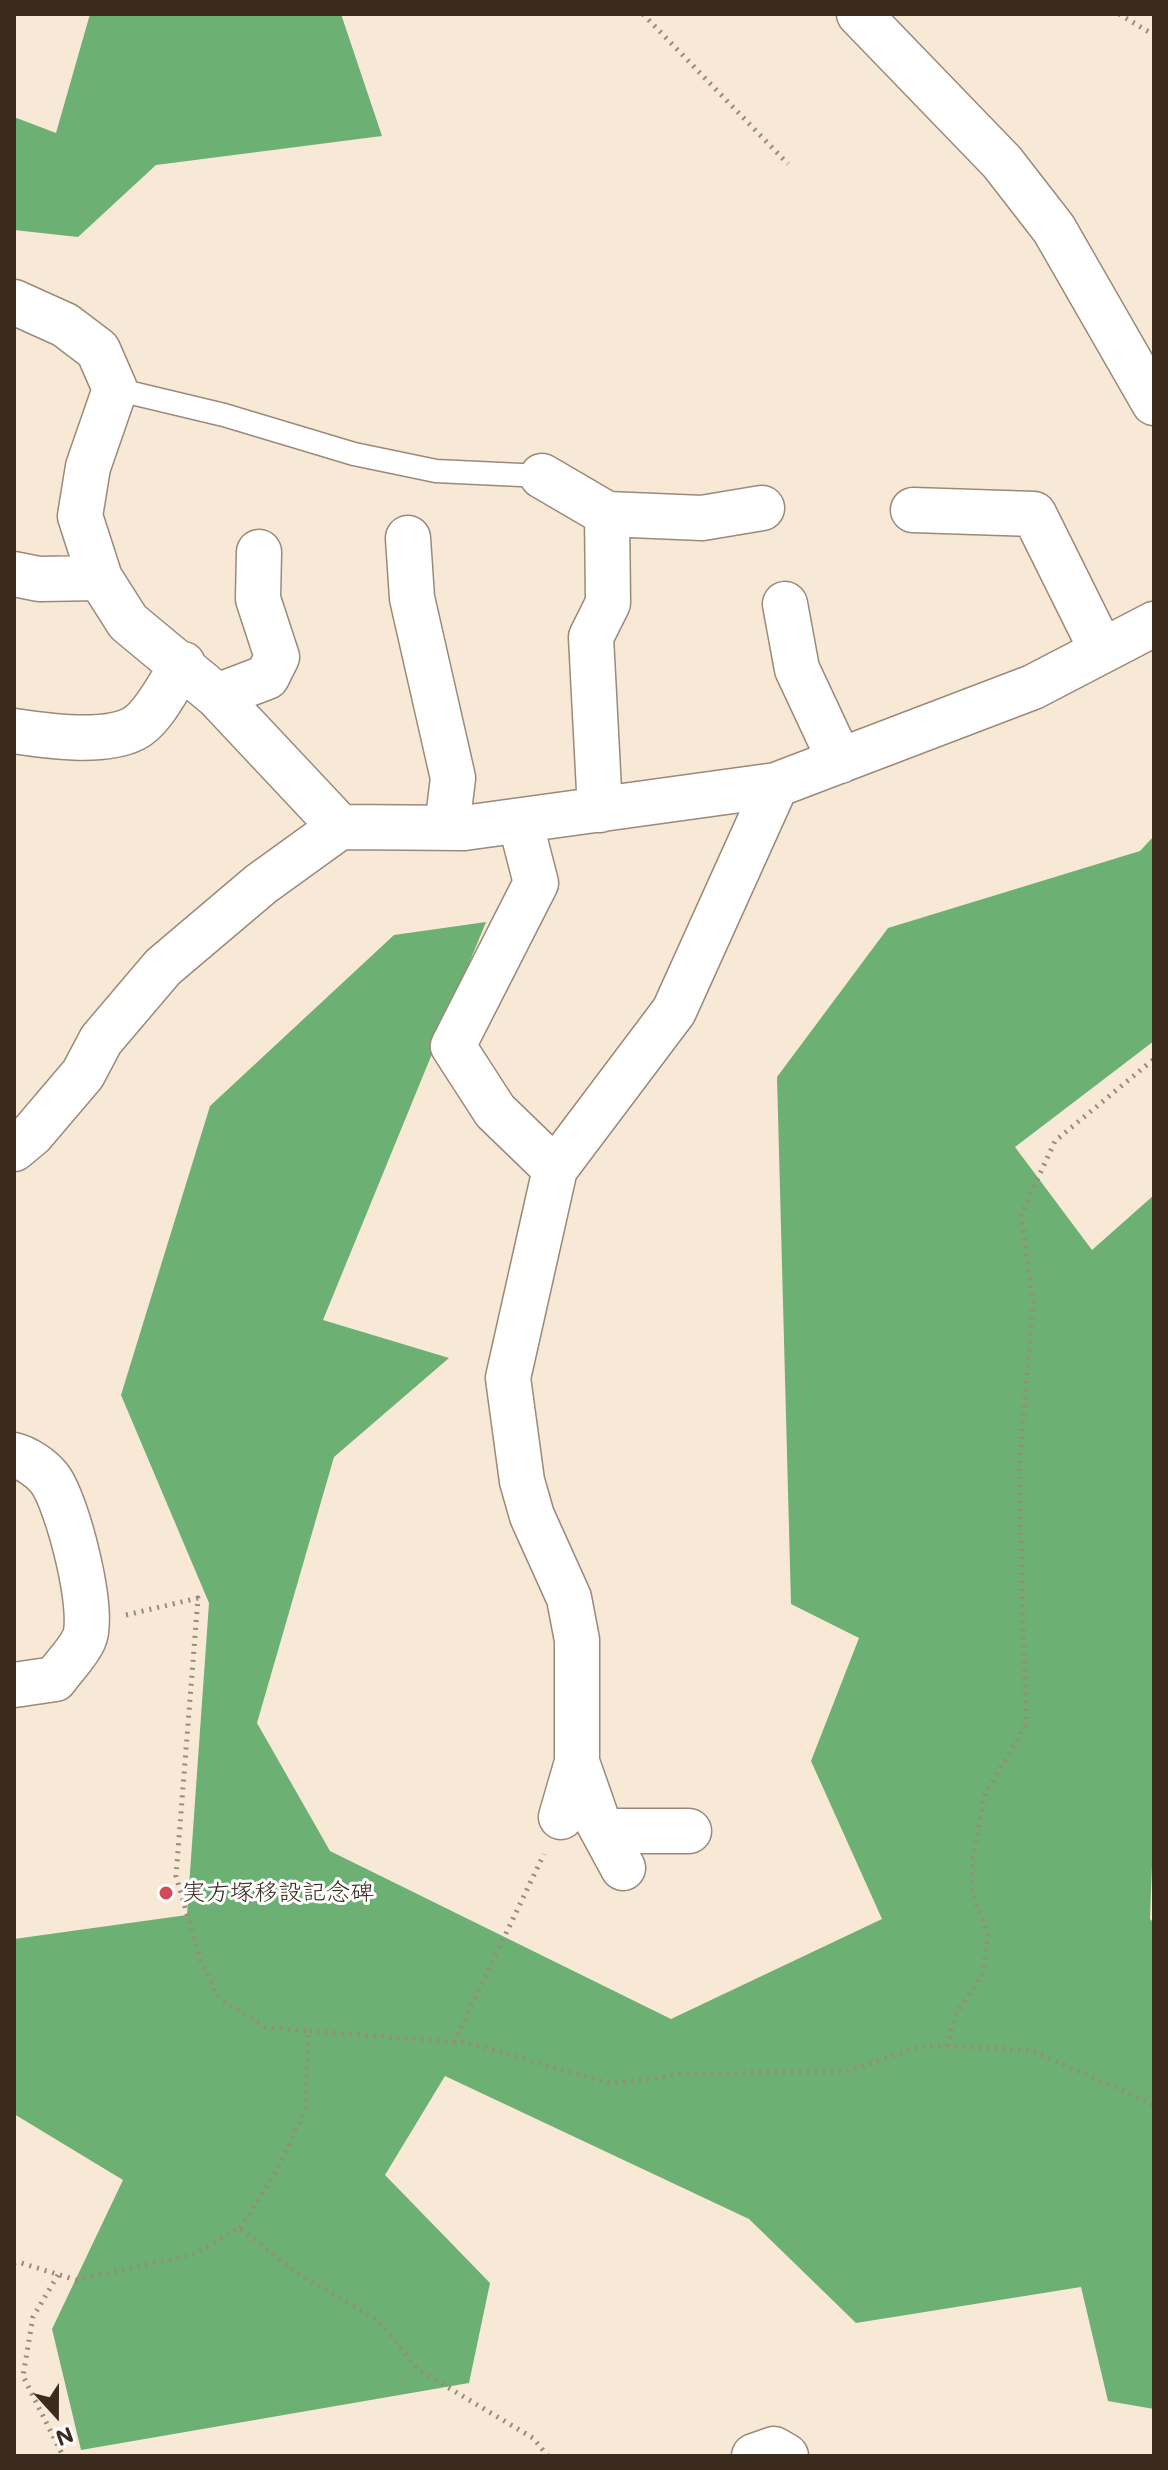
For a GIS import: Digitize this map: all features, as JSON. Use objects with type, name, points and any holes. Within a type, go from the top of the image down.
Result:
[{"type":"street","points":[[859,14],[1002,162],[1054,229],[1154,403]]},
{"type":"street","points":[[14,302],[65,325],[98,350],[115,389],[88,467],[80,516],[100,578],[128,622],[183,664],[217,696],[340,827]]},
{"type":"street","points":[[542,476],[607,514],[702,518],[762,508]]},
{"type":"street","points":[[913,510],[1034,514],[1102,651]]},
{"type":"street","points":[[600,810],[591,637],[608,603],[607,514]]},
{"type":"street","points":[[408,538],[412,598],[453,778],[447,827]]},
{"type":"street","points":[[217,696],[267,677],[277,657],[258,599],[259,552]]},
{"type":"street","points":[[14,574],[39,579],[100,578]]},
{"type":"street","points":[[785,604],[797,669],[840,761]]},
{"type":"street","points":[[14,1149],[32,1134],[83,1074],[101,1040],[163,967],[261,884],[340,827],[447,827],[520,821],[776,785],[1033,687],[1154,624]]},
{"type":"street","points":[[14,731],[64,739],[133,729],[145,719],[183,664]]},
{"type":"street","points":[[561,1817],[577,1762],[577,1640],[569,1598],[532,1516],[522,1481],[508,1378],[555,1169],[674,1011],[776,785]]},
{"type":"street","points":[[520,821],[536,883],[453,1046],[495,1111],[555,1169]]},
{"type":"street","points":[[14,1455],[24,1457],[49,1478],[65,1506],[86,1606],[85,1637],[55,1679],[14,1685]]},
{"type":"street","points":[[577,1762],[613,1849],[689,1831]]},
{"type":"street","points":[[754,2456],[774,2449],[786,2456]]},
{"type":"lane","points":[[115,389],[224,415],[354,454],[436,471],[542,476]]},
{"type":"path","points":[[643,14],[788,164]]},
{"type":"path","points":[[1119,14],[1154,35]]},
{"type":"path","points":[[947,2046],[955,2016],[983,1973],[988,1934],[972,1892],[973,1857],[985,1794],[1026,1724],[1019,1469],[1033,1303],[1021,1215],[1055,1141],[1154,1059]]},
{"type":"path","points":[[86,1623],[198,1598],[176,1876],[200,1959],[219,1998],[265,2027],[469,2043],[611,2084],[682,2074],[848,2071],[925,2045],[1031,2050],[1154,2105]]},
{"type":"path","points":[[454,2042],[561,1817]]},
{"type":"path","points":[[14,2263],[76,2280],[194,2254],[240,2228],[276,2172],[306,2109],[308,2031]]},
{"type":"path","points":[[240,2228],[300,2275],[379,2321],[417,2369],[533,2438],[548,2456]]},
{"type":"path","points":[[58,2275],[33,2317],[23,2376],[63,2456]]},
{"type":"green space","points":[[90,14],[341,14],[382,136],[156,165],[78,237],[14,230],[14,117],[56,133]]},
{"type":"green space","points":[[1154,836],[1154,1041],[1015,1147],[1092,1250],[1154,1195],[1154,1812],[1150,1919],[1154,1923],[1154,2409],[1108,2401],[1081,2287],[856,2323],[749,2219],[445,2076],[385,2175],[490,2283],[469,2383],[81,2450],[52,2329],[123,2180],[14,2114],[14,1939],[187,1915],[209,1603],[121,1395],[210,1106],[394,935],[486,922],[323,1320],[449,1358],[334,1457],[257,1723],[330,1851],[671,2019],[882,1919],[811,1761],[859,1638],[791,1604],[777,1077],[888,928],[1140,851]]},
{"type":"place","name":"実方塚移設記念碑","points":[[166,1893]]}]
